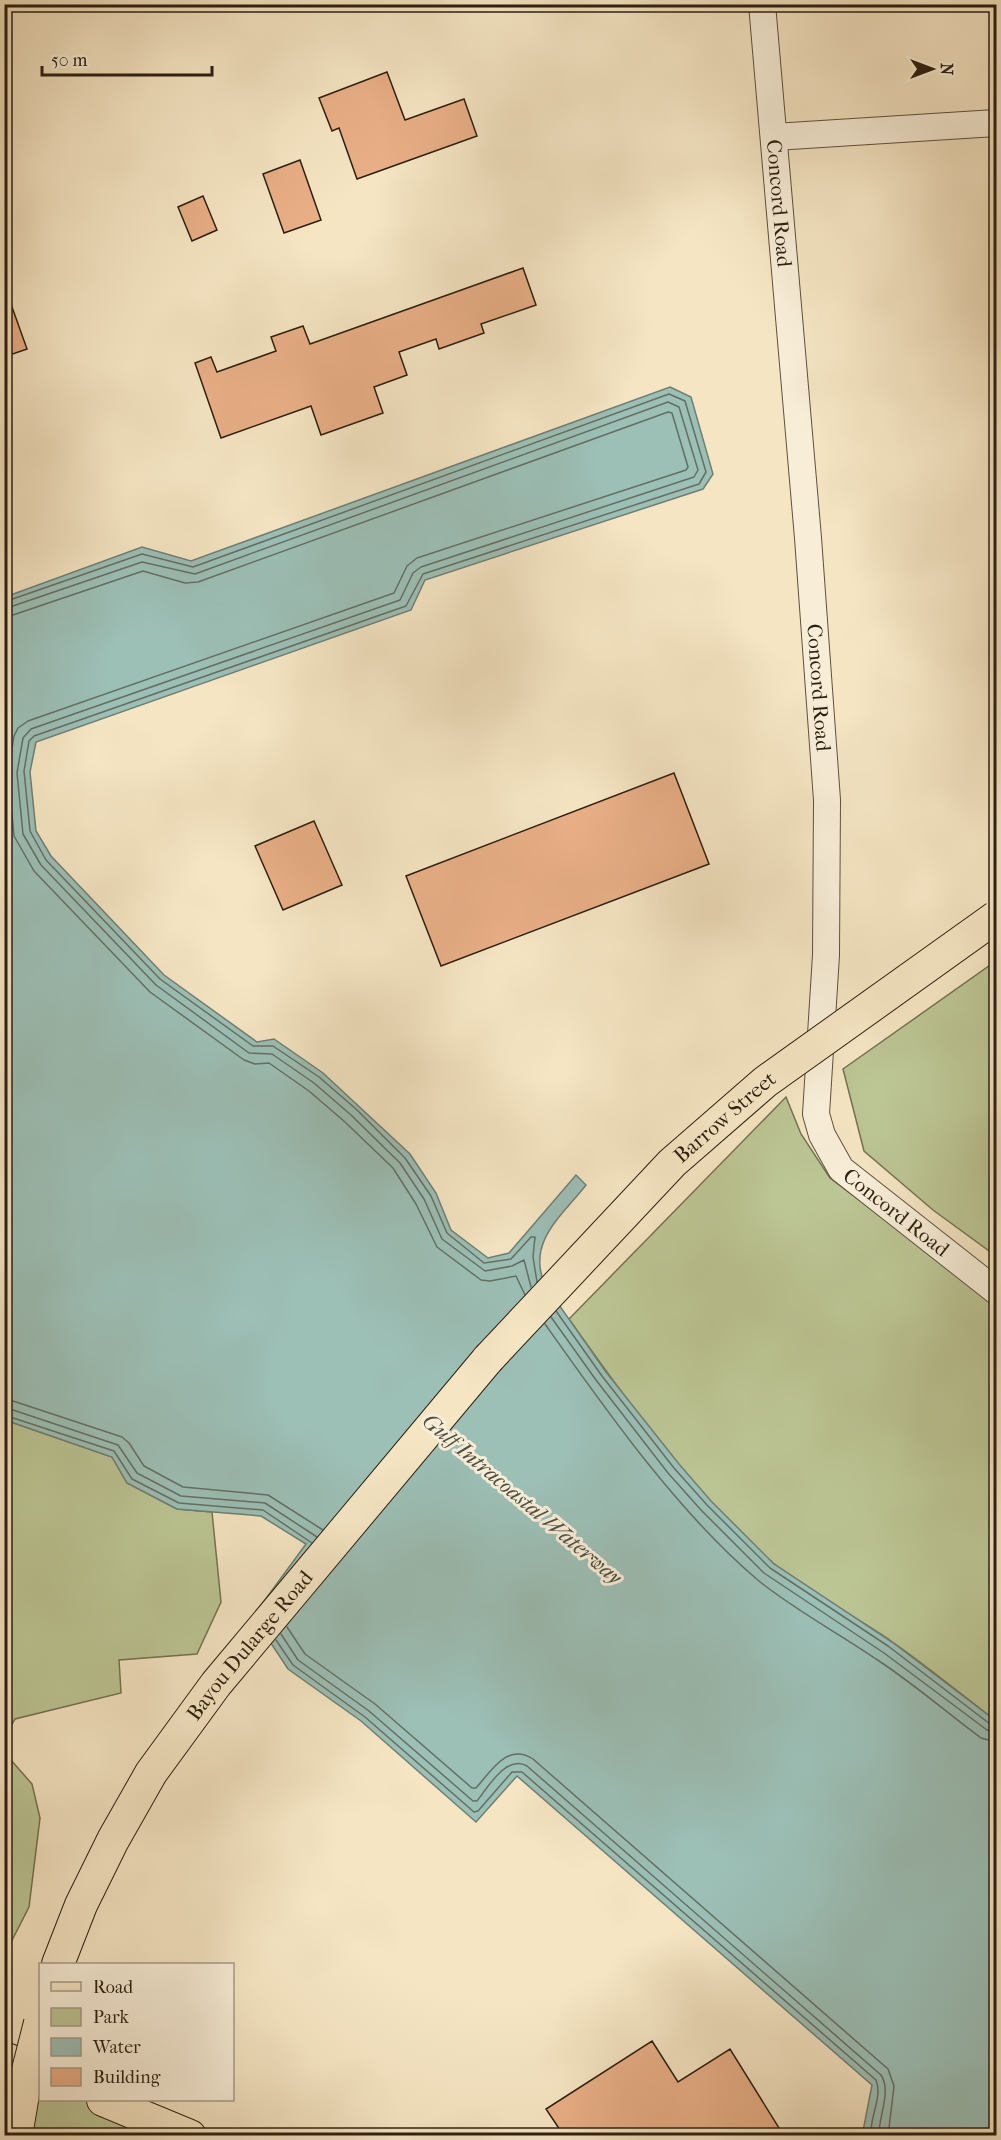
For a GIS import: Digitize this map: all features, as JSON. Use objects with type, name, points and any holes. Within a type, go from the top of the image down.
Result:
[{"type":"main road","name":"Barrow Street","points":[[488,1359],[672,1163],[765,1082],[996,917]]},
{"type":"main road","name":"Bayou Dularge Road","points":[[59,1963],[66,1939],[112,1840],[151,1773],[216,1684],[488,1359]]},
{"type":"main road","points":[[16,2136],[25,2082],[39,2027]]},
{"type":"main road","points":[[4,2058],[39,2073]]},
{"type":"main road","points":[[105,2101],[190,2136]]},
{"type":"street","name":"Concord Road","points":[[762,4],[807,526],[827,800],[826,955],[816,1114],[822,1135],[841,1169],[996,1291]]},
{"type":"street","points":[[774,137],[996,123]]},
{"type":"green space","points":[[996,961],[996,1256],[933,1210],[864,1151],[843,1069]]},
{"type":"green space","points":[[786,1097],[801,1134],[830,1178],[996,1303],[996,1721],[891,1641],[787,1574],[744,1536],[689,1478],[664,1447],[569,1319]]},
{"type":"green space","points":[[5,1420],[112,1457],[127,1483],[177,1509],[212,1512],[221,1602],[197,1654],[119,1660],[121,1693],[15,1719],[6,1735],[10,1759],[32,1784],[40,1818],[29,1907],[5,1954]]},
{"type":"green space","points":[[4,2066],[39,2080],[39,2101],[91,2101],[171,2135],[5,2135]]},
{"type":"water","name":"Gulf Intracoastal Waterway","points":[[670,387],[691,397],[713,474],[703,489],[425,580],[411,610],[36,742],[30,772],[36,831],[51,856],[164,975],[257,1042],[274,1039],[323,1073],[410,1154],[436,1193],[451,1230],[488,1258],[509,1253],[576,1175],[586,1185],[549,1230],[540,1256],[540,1270],[545,1285],[606,1372],[711,1501],[774,1564],[892,1642],[996,1721],[996,2135],[868,2135],[863,2131],[872,2085],[517,1776],[476,1822],[361,1721],[288,1669],[253,1616],[306,1544],[261,1516],[177,1509],[127,1483],[112,1457],[5,1420],[5,597],[142,547],[191,561]]},
{"type":"building","points":[[387,72],[405,120],[464,99],[477,136],[357,179],[339,128],[332,131],[319,98]]},
{"type":"building","points":[[300,160],[321,220],[284,233],[263,174]]},
{"type":"building","points":[[203,196],[217,230],[192,241],[178,207]]},
{"type":"building","points":[[523,268],[536,305],[481,324],[484,333],[439,349],[436,339],[399,352],[407,375],[374,387],[383,413],[321,435],[311,406],[221,438],[195,363],[211,357],[217,372],[276,351],[271,337],[303,326],[310,344]]},
{"type":"building","points":[[4,293],[7,293],[27,349],[4,357]]},
{"type":"building","points":[[674,773],[709,864],[441,966],[406,876]]},
{"type":"building","points":[[314,821],[342,885],[283,910],[255,846]]},
{"type":"building","points":[[652,2041],[678,2082],[730,2049],[784,2136],[564,2136],[546,2109]]}]
